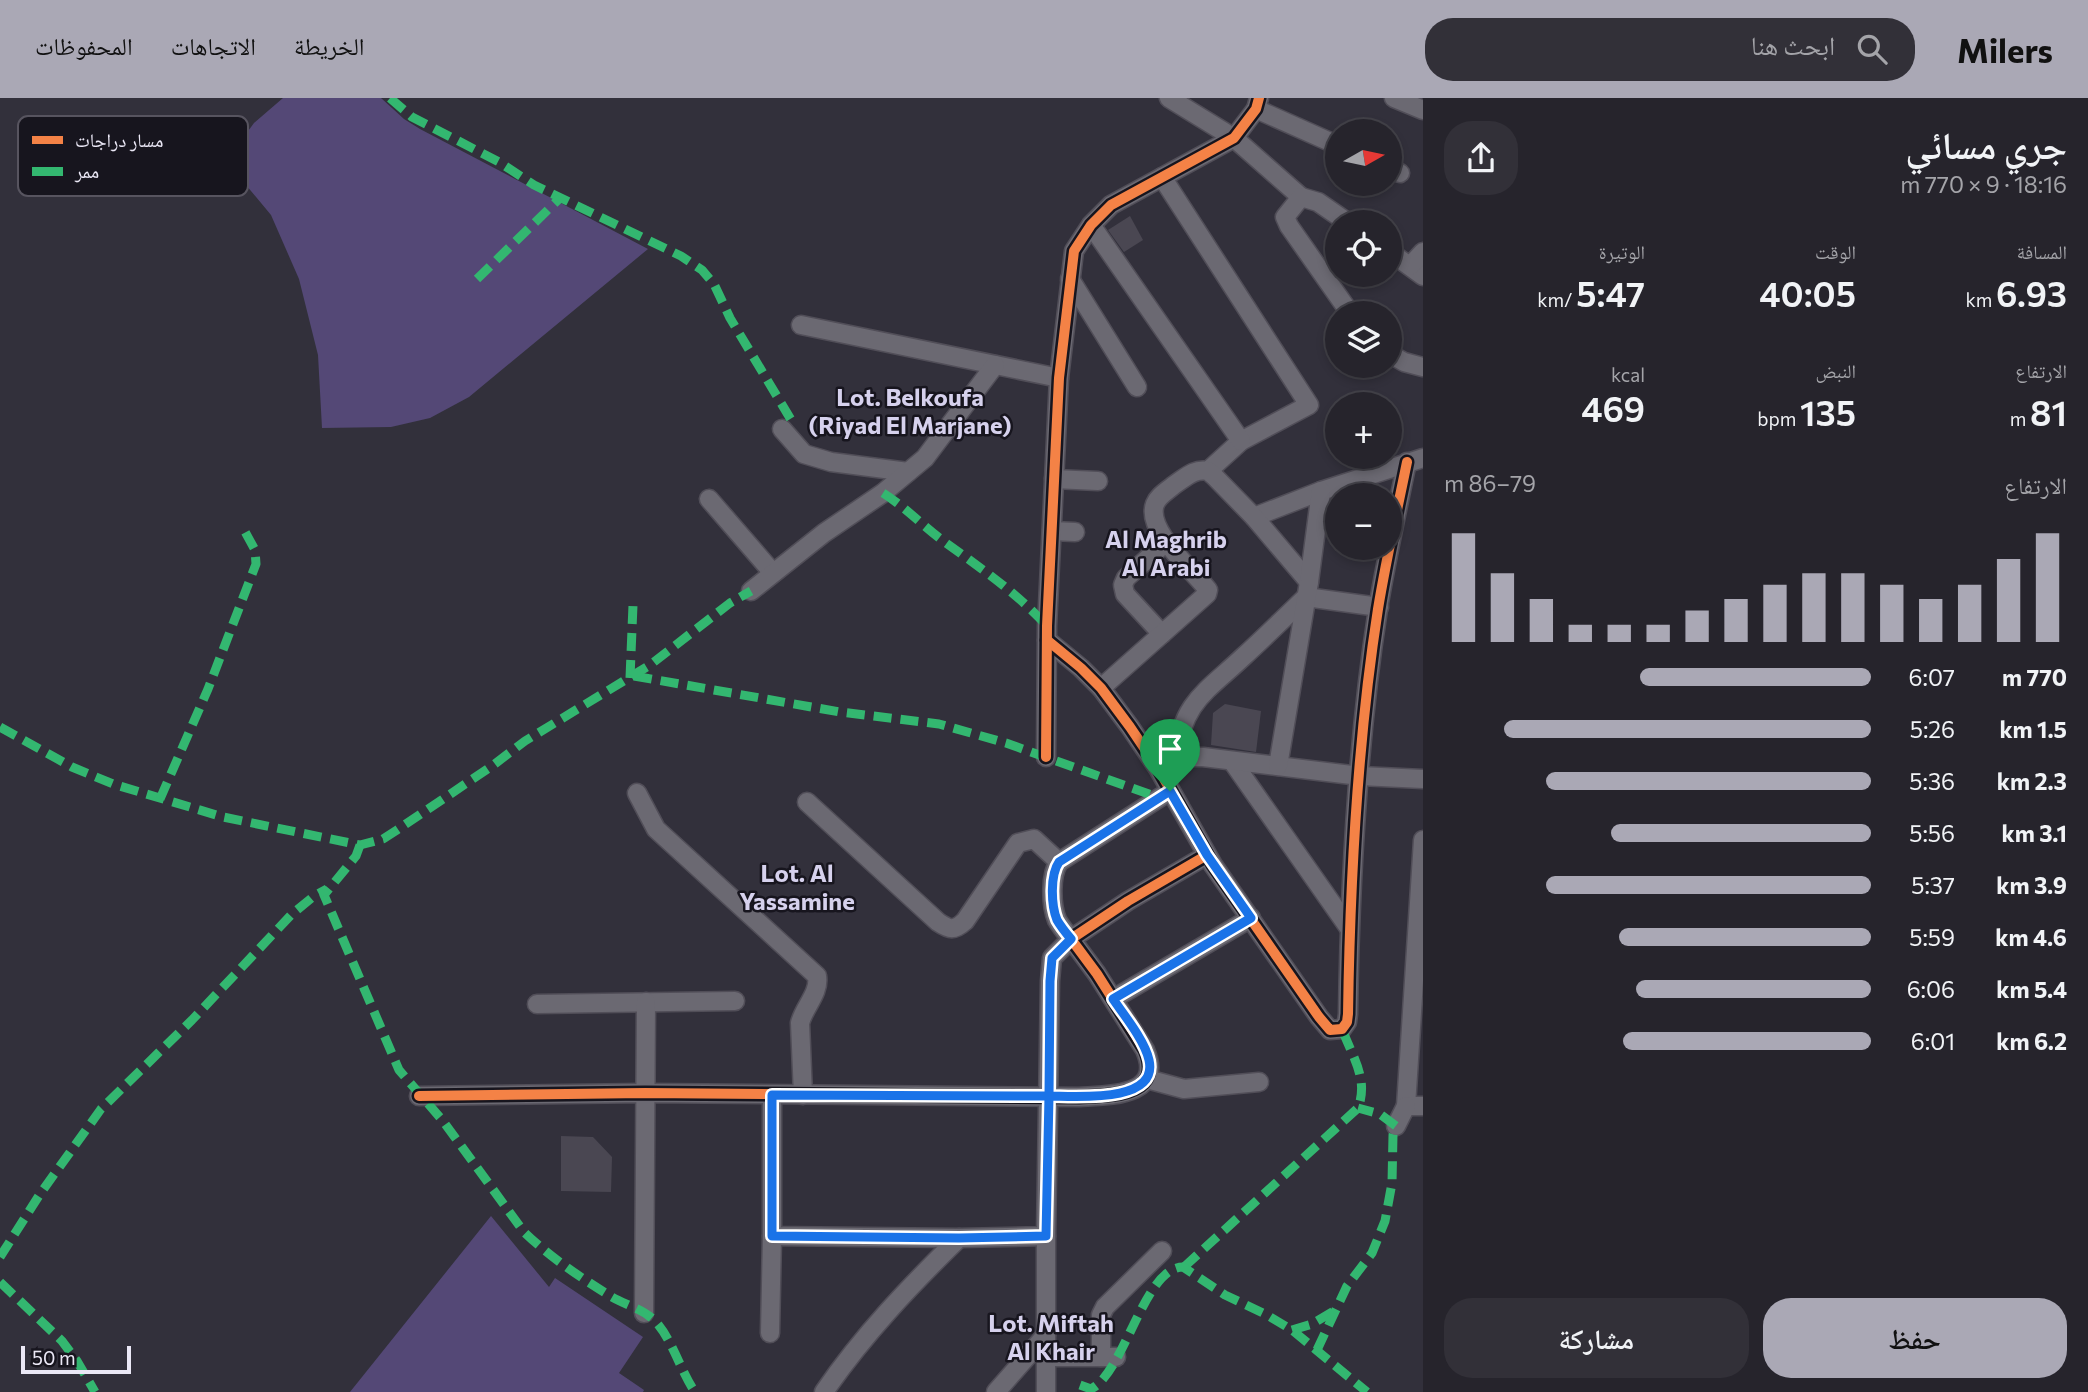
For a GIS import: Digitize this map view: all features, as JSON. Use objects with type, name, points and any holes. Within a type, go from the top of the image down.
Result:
[{"type":"street","points":[[1170,98],[1234,138],[1301,197],[1318,202],[1330,210]]},
{"type":"street","points":[[1394,98],[1423,110]]},
{"type":"street","points":[[1046,757],[1047,640],[1059,378],[1073,251],[1091,225],[1111,205],[1234,138],[1258,104],[1325,139]]},
{"type":"street","points":[[1101,688],[1207,594],[1208,590],[1166,542],[1153,517],[1156,502],[1161,495],[1195,471],[1208,471],[1241,440],[1309,405],[1162,177]]},
{"type":"street","points":[[1301,197],[1285,217],[1342,301]]},
{"type":"street","points":[[1091,225],[1241,440]]},
{"type":"street","points":[[1416,271],[1423,252]]},
{"type":"street","points":[[1070,279],[1138,387]]},
{"type":"street","points":[[802,325],[1059,378]]},
{"type":"street","points":[[1402,361],[1423,367]]},
{"type":"street","points":[[751,591],[824,533],[883,493],[925,458],[995,365]]},
{"type":"street","points":[[782,429],[804,454],[831,462],[908,472]]},
{"type":"street","points":[[1254,517],[1321,491],[1415,460]]},
{"type":"street","points":[[1047,640],[1101,688],[1130,727],[1159,770],[1207,855],[1319,1017],[1331,1030],[1336,1031],[1344,1027],[1348,1014],[1350,885],[1368,685],[1378,607],[1415,460]]},
{"type":"street","points":[[1208,471],[1254,517],[1308,590],[1378,607]]},
{"type":"street","points":[[1054,479],[1098,481]]},
{"type":"street","points":[[1278,766],[1308,590],[1321,491]]},
{"type":"street","points":[[709,499],[773,573]]},
{"type":"street","points":[[1052,531],[1075,533]]},
{"type":"street","points":[[1162,635],[1125,594],[1123,585],[1126,578],[1166,542]]},
{"type":"street","points":[[1176,757],[1178,737],[1192,705],[1203,691],[1241,659],[1308,590]]},
{"type":"street","points":[[1159,770],[1166,762],[1176,757],[1203,757],[1360,776],[1423,779]]},
{"type":"street","points":[[1232,761],[1349,928]]},
{"type":"street","points":[[419,1096],[645,1093],[1049,1096],[1115,1094],[1138,1088],[1147,1079],[1149,1060],[1113,999],[1056,917],[1053,876],[1059,862],[1170,791]]},
{"type":"street","points":[[637,793],[656,828],[817,976],[818,988],[803,1012],[800,1023],[803,1095]]},
{"type":"street","points":[[807,802],[949,930],[956,929],[965,921],[1018,843],[1034,839],[1059,862]]},
{"type":"street","points":[[1396,1126],[1415,1106],[1423,840]]},
{"type":"street","points":[[1046,1392],[1046,1236],[1052,958],[1071,939],[1128,901],[1207,855]]},
{"type":"street","points":[[1113,999],[1251,918]]},
{"type":"street","points":[[537,1004],[735,1001]]},
{"type":"street","points":[[644,1313],[646,1002]]},
{"type":"street","points":[[1147,1079],[1184,1089],[1259,1082]]},
{"type":"street","points":[[770,1333],[772,1095]]},
{"type":"street","points":[[772,1236],[1046,1236]]},
{"type":"street","points":[[824,1392],[877,1322],[959,1238]]},
{"type":"street","points":[[1046,1357],[1109,1357],[1101,1315],[1104,1307],[1162,1251]]},
{"type":"street","points":[[996,1392],[1046,1335]]},
{"type":"shaded area","points":[[283,98],[381,98],[404,119],[420,129],[648,249],[469,397],[430,418],[391,427],[322,428],[318,355],[299,279],[271,215],[248,187],[248,131]]},
{"type":"shaded area","points":[[491,1216],[549,1287],[555,1278],[643,1337],[619,1373],[644,1390],[643,1392],[350,1392]]},
{"type":"building","points":[[1130,216],[1143,240],[1124,252],[1108,230]]},
{"type":"building","points":[[1225,704],[1261,711],[1256,752],[1211,745],[1213,713]]},
{"type":"building","points":[[561,1136],[593,1137],[612,1157],[611,1192],[561,1191]]},
{"type":"marked path","points":[[390,98],[412,117],[499,162],[534,185],[681,256],[702,270],[714,284],[730,318],[793,423]]},
{"type":"marked path","points":[[477,279],[560,198]]},
{"type":"marked path","points":[[883,493],[1010,591],[1047,626]]},
{"type":"marked path","points":[[160,799],[208,689],[256,564],[255,550],[243,528]]},
{"type":"marked path","points":[[0,727],[72,767],[113,784],[223,817],[360,845],[383,839],[397,830],[525,741],[650,665],[730,603],[751,591]]},
{"type":"marked path","points":[[630,678],[633,605]]},
{"type":"marked path","points":[[634,676],[840,712],[939,724],[1006,743],[1160,798]]},
{"type":"marked path","points":[[360,845],[356,856],[324,895],[399,1070],[443,1121],[524,1232],[577,1275],[655,1321],[695,1392]]},
{"type":"marked path","points":[[0,1257],[40,1194],[101,1109],[192,1020],[291,915],[327,889]]},
{"type":"marked path","points":[[1184,1267],[1358,1108],[1362,1087],[1360,1077],[1342,1029]]},
{"type":"marked path","points":[[1317,1350],[1347,1286],[1372,1253],[1385,1221],[1392,1183],[1393,1135],[1396,1126],[1380,1114],[1358,1108]]},
{"type":"marked path","points":[[1080,1385],[1091,1389],[1103,1379],[1157,1284],[1169,1272],[1183,1267],[1225,1295],[1292,1330],[1367,1392]]},
{"type":"marked path","points":[[0,1282],[62,1341],[95,1392]]},
{"type":"marked path","points":[[1292,1330],[1312,1324],[1334,1311]]},
{"type":"cycle path","points":[[1046,757],[1047,626],[1059,378],[1074,251],[1091,225],[1111,205],[1234,138],[1256,109],[1259,98]]},
{"type":"cycle path","points":[[1047,640],[1101,688],[1159,770],[1213,865],[1319,1017],[1330,1030],[1342,1029],[1348,1014],[1353,862],[1365,710],[1381,591],[1407,462]]},
{"type":"cycle path","points":[[419,1096],[645,1093],[1079,1097],[1118,1094],[1141,1085],[1147,1077],[1149,1065],[1145,1050],[1097,974],[1071,939],[1128,901],[1207,855]]},
{"type":"district","name":"Lot. Belkoufa (Riyad El Marjane)","points":[[910,410]]},
{"type":"district","name":"Al Maghrib Al Arabi","points":[[1166,552]]},
{"type":"district","name":"Lot. Al Yassamine","points":[[797,886]]},
{"type":"district","name":"Lot. Miftah Al Khair","points":[[1051,1336]]},
{"type":"route","points":[[1170,791],[1059,862],[1055,868],[1053,889],[1056,917],[1071,939],[1052,958],[1049,1096],[772,1095],[772,1236],[1046,1236],[1049,1096],[1115,1094],[1138,1088],[1147,1079],[1149,1060],[1113,999],[1251,918],[1207,855],[1170,791]]}]
